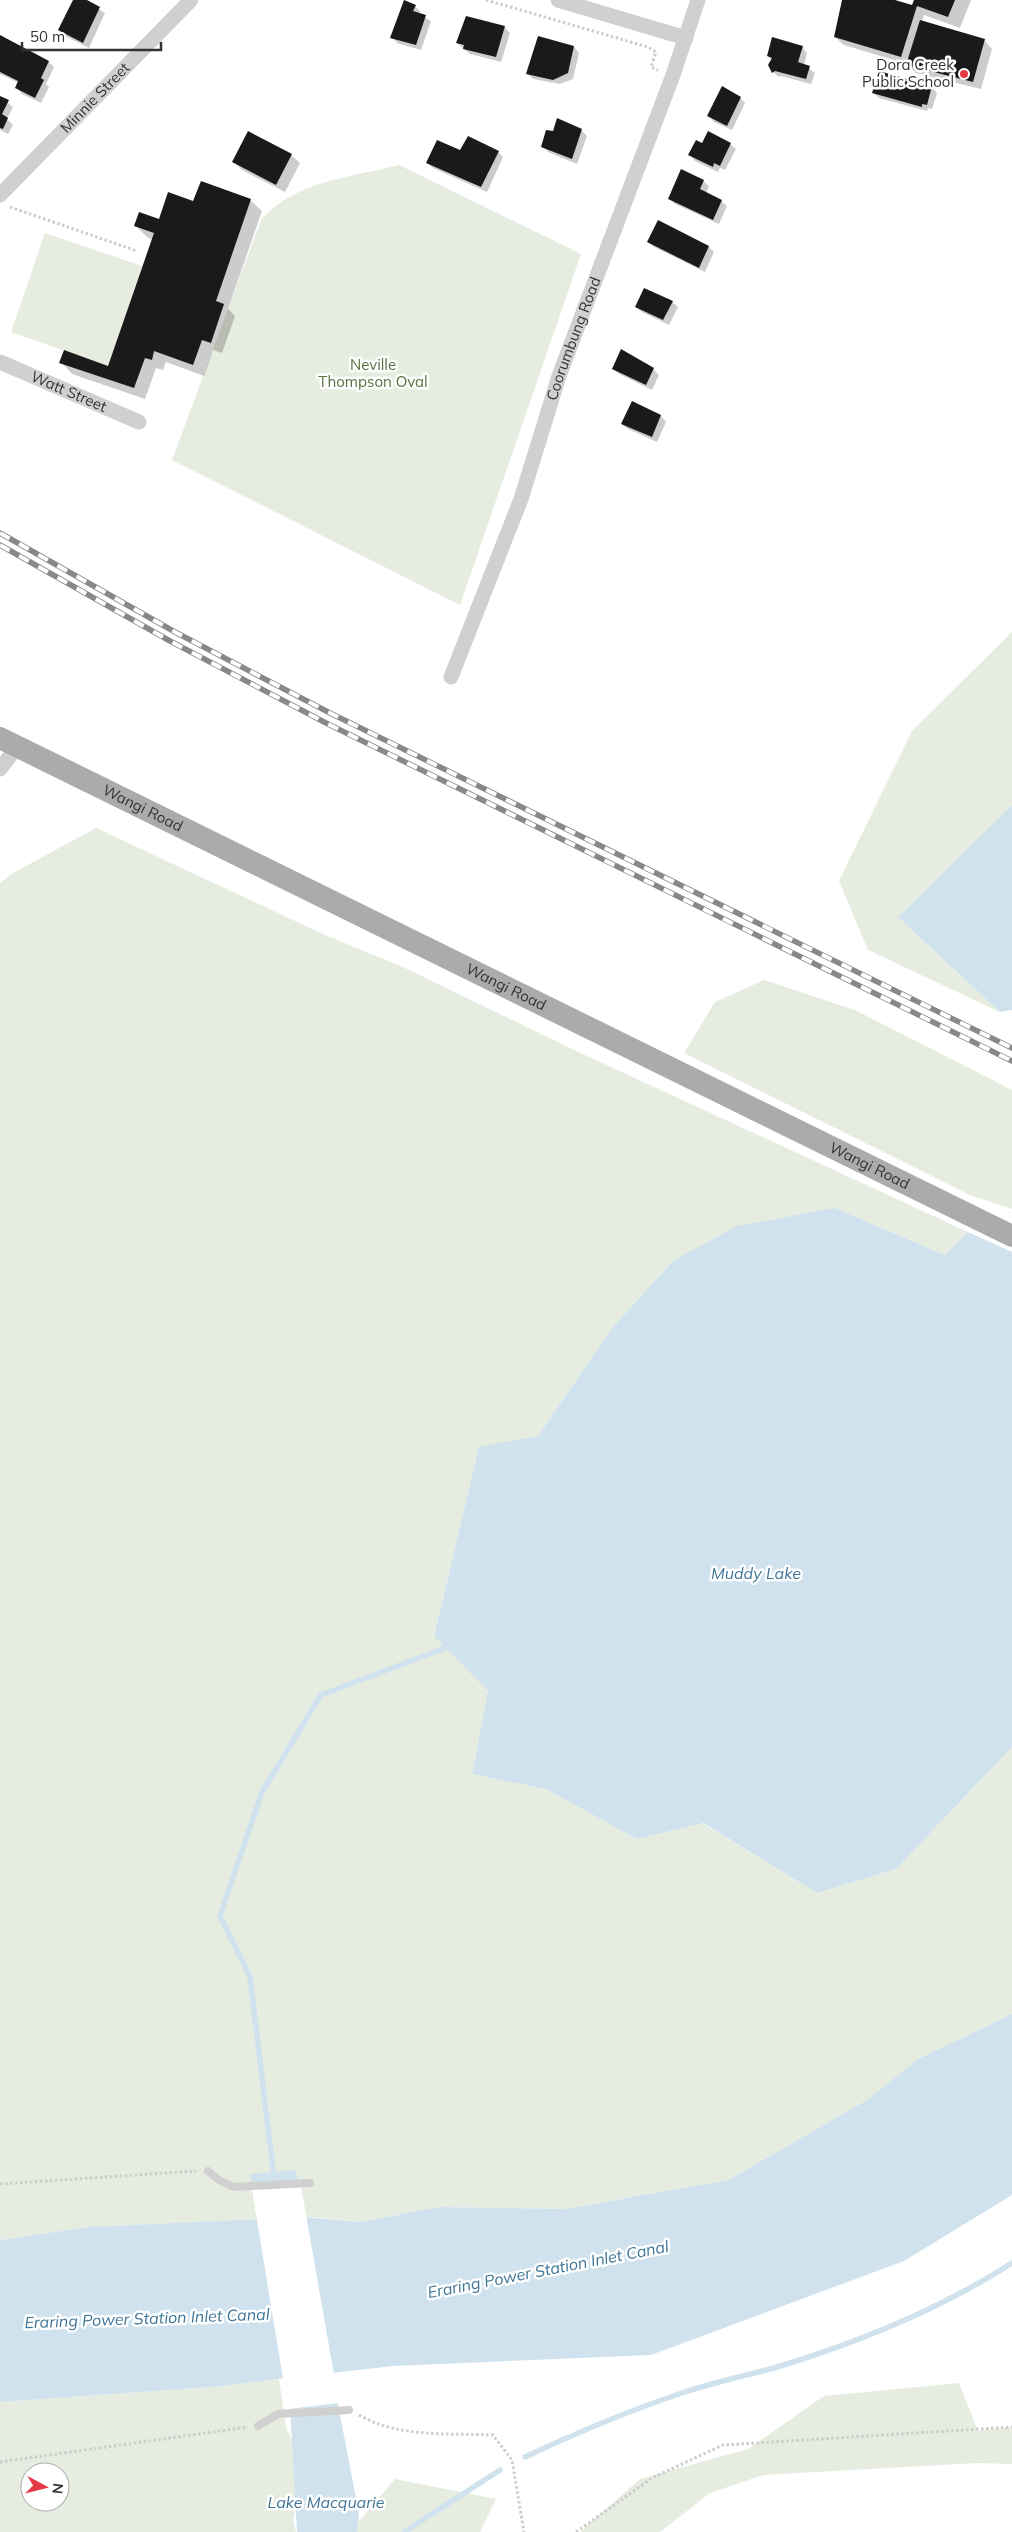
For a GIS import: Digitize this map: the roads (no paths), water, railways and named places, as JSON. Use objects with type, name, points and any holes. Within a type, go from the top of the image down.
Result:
[{"type":"main road","name":"Wangi Road","points":[[8,742],[1012,1236]]},
{"type":"street","name":"Minnie Street","points":[[4,201],[191,0]]},
{"type":"street","points":[[558,0],[686,38]]},
{"type":"street","name":"Coorumbung Road","points":[[452,677],[521,499],[559,376],[686,38],[698,0]]},
{"type":"street","name":"Watt Street","points":[[0,362],[139,422]]},
{"type":"street","points":[[0,769],[8,742]]},
{"type":"lane","points":[[208,2170],[219,2180],[234,2187],[310,2183]]},
{"type":"lane","points":[[258,2426],[278,2414],[349,2410]]},
{"type":"water","points":[[1012,805],[1012,1010],[1000,1012],[898,917]]},
{"type":"water","name":"Muddy Lake","points":[[835,1208],[945,1255],[968,1232],[1012,1252],[1012,1747],[896,1869],[817,1893],[703,1823],[637,1839],[546,1789],[472,1774],[488,1691],[434,1636],[479,1447],[538,1436],[612,1328],[673,1261],[737,1226]]},
{"type":"water","points":[[1012,2014],[1012,2195],[904,2261],[651,2355],[393,2366],[332,2373],[359,2514],[357,2532],[297,2532],[290,2406],[286,2378],[213,2387],[0,2402],[0,2240],[88,2227],[259,2219],[250,2174],[296,2170],[304,2217],[360,2222],[440,2207],[565,2209],[728,2180],[867,2100],[918,2059]]},
{"type":"waterway","points":[[274,2178],[250,1977],[220,1916],[262,1792],[321,1695],[453,1645]]},
{"type":"waterway","points":[[525,2457],[563,2439],[662,2400],[705,2386],[774,2368],[867,2336],[956,2296],[1012,2263]]},
{"type":"waterway","points":[[404,2532],[500,2470]]},
{"type":"railway","points":[[0,533],[175,632],[330,713],[1012,1048]]},
{"type":"railway","points":[[0,545],[170,641],[326,723],[1012,1061]]},
{"type":"place","name":"Dora Creek Public School","points":[[964,74]]},
{"type":"park label","name":"Neville Thompson Oval","points":[[373,374]]},
{"type":"water label","name":"Eraring Power Station Inlet Canal","points":[[548,2269]]},
{"type":"water label","name":"Eraring Power Station Inlet Canal","points":[[147,2318]]},
{"type":"water label","name":"Lake Macquarie","points":[[326,2502]]}]
